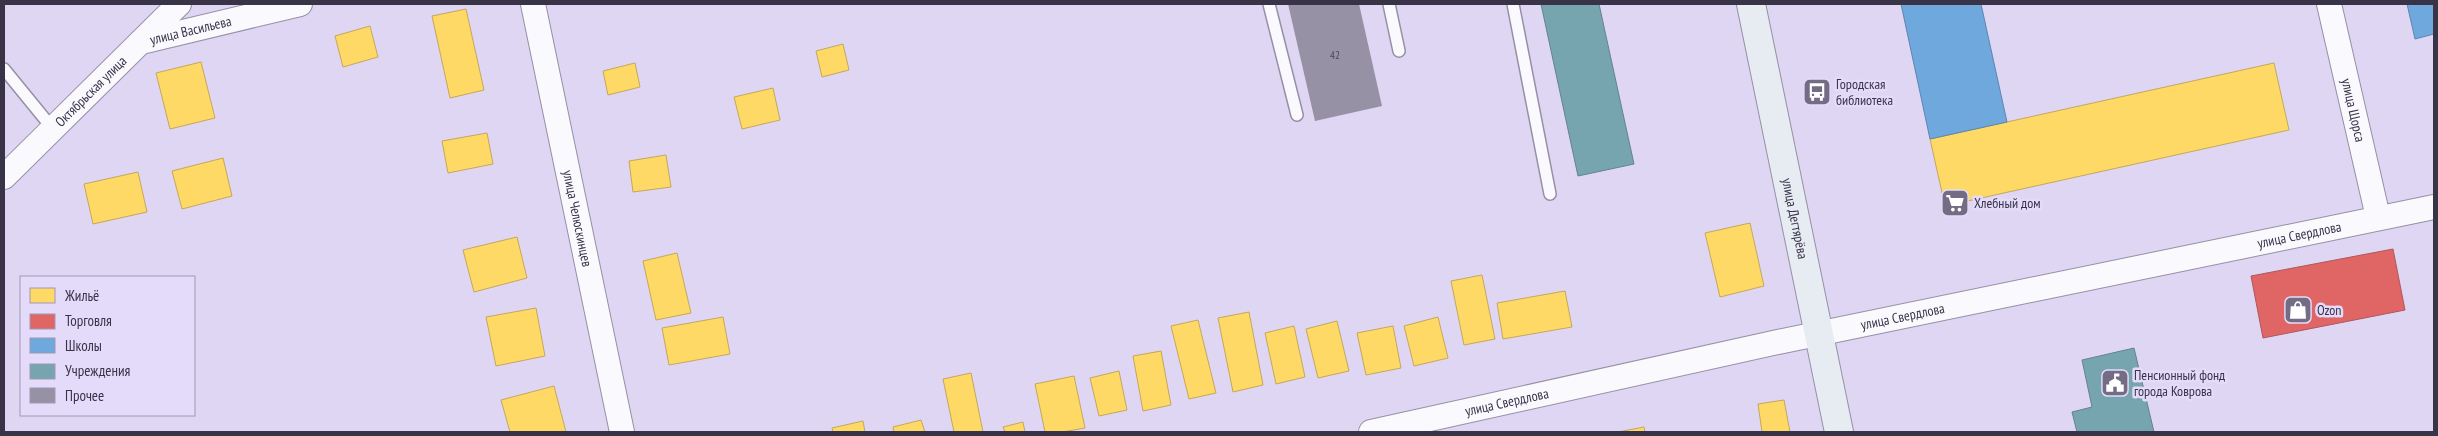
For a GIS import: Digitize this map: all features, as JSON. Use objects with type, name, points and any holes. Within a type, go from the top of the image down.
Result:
[{"type":"main road","name":"улица Дегтярёва","points":[[1751,4],[1839,432]]},
{"type":"street","name":"Октябрьская улица","points":[[4,178],[179,4]]},
{"type":"street","name":"улица Васильева","points":[[141,42],[300,4]]},
{"type":"street","name":"улица Челюскинцев","points":[[533,4],[622,432]]},
{"type":"street","name":"улица Щорса","points":[[2329,4],[2378,217]]},
{"type":"street","name":"улица Свердлова","points":[[1371,432],[1819,334],[2378,217],[2434,207]]},
{"type":"lane","points":[[1270,4],[1297,115]]},
{"type":"lane","points":[[1389,4],[1399,51]]},
{"type":"lane","points":[[1513,4],[1550,194]]},
{"type":"lane","points":[[4,69],[53,129]]},
{"type":"building: Жильё","points":[[466,9],[484,90],[450,98],[432,16]]},
{"type":"building: Жильё","points":[[370,26],[378,57],[343,67],[335,36]]},
{"type":"building: Жильё","points":[[843,44],[849,70],[822,77],[816,51]]},
{"type":"building: Жильё","points":[[201,62],[215,118],[170,129],[156,73]]},
{"type":"building: Жильё","points":[[635,63],[640,87],[608,95],[603,71]]},
{"type":"building: Жильё","points":[[2274,63],[2289,130],[1945,206],[1930,139]]},
{"type":"building: Жильё","points":[[773,88],[780,120],[742,129],[734,97]]},
{"type":"building: Жильё","points":[[487,133],[493,164],[448,173],[442,141]]},
{"type":"building: Жильё","points":[[666,155],[671,187],[633,192],[629,161]]},
{"type":"building: Жильё","points":[[223,158],[232,196],[182,209],[172,171]]},
{"type":"building: Жильё","points":[[138,172],[147,212],[93,224],[84,184]]},
{"type":"building: Жильё","points":[[1750,223],[1764,286],[1720,297],[1705,233]]},
{"type":"building: Жильё","points":[[517,237],[527,278],[474,292],[463,250]]},
{"type":"building: Жильё","points":[[677,253],[691,313],[656,320],[643,261]]},
{"type":"building: Жильё","points":[[1482,275],[1495,339],[1464,345],[1451,281]]},
{"type":"building: Жильё","points":[[1565,291],[1572,327],[1503,339],[1497,303]]},
{"type":"building: Жильё","points":[[536,308],[545,356],[496,366],[486,317]]},
{"type":"building: Жильё","points":[[1249,312],[1263,385],[1233,392],[1218,318]]},
{"type":"building: Жильё","points":[[723,317],[730,354],[669,365],[662,328]]},
{"type":"building: Жильё","points":[[1438,317],[1448,358],[1414,366],[1404,326]]},
{"type":"building: Жильё","points":[[1198,320],[1216,393],[1189,399],[1171,326]]},
{"type":"building: Жильё","points":[[1337,321],[1349,371],[1318,378],[1306,329]]},
{"type":"building: Жильё","points":[[1294,326],[1305,377],[1276,384],[1265,333]]},
{"type":"building: Жильё","points":[[1393,326],[1401,368],[1366,375],[1357,333]]},
{"type":"building: Жильё","points":[[1161,351],[1171,405],[1143,411],[1133,356]]},
{"type":"building: Жильё","points":[[1119,371],[1127,410],[1099,416],[1090,378]]},
{"type":"building: Жильё","points":[[971,373],[983,432],[954,432],[943,379]]},
{"type":"building: Жильё","points":[[1074,376],[1085,428],[1062,432],[1045,432],[1035,384]]},
{"type":"building: Жильё","points":[[554,386],[566,432],[510,432],[501,400]]},
{"type":"building: Жильё","points":[[1784,400],[1790,432],[1762,432],[1758,404]]},
{"type":"building: Жильё","points":[[921,420],[925,432],[894,432],[893,427]]},
{"type":"building: Жильё","points":[[863,421],[865,432],[833,432],[832,428]]},
{"type":"building: Жильё","points":[[1023,422],[1025,432],[1005,432],[1003,427]]},
{"type":"building: Жильё","points":[[1644,427],[1645,432],[1618,432]]},
{"type":"building: Торговля","points":[[2393,249],[2405,310],[2263,338],[2251,276]]},
{"type":"building: Школы","points":[[1901,4],[1981,4],[2007,122],[1930,139]]},
{"type":"building: Школы","points":[[2407,4],[2434,4],[2434,34],[2415,39]]},
{"type":"building: Учреждения","points":[[1541,4],[1599,4],[1634,164],[1578,176]]},
{"type":"building: Учреждения","name":"Пенсионный фонд города Коврова","points":[[2134,348],[2154,432],[2077,432],[2072,412],[2092,407],[2082,360]]},
{"type":"building: Прочее","points":[[1288,4],[1359,4],[1382,106],[1315,121]]},
{"type":"place","name":"Городская библиотека","points":[[1817,92]]},
{"type":"place","name":"Хлебный дом","points":[[1955,203]]},
{"type":"place","name":"Ozon","points":[[2298,310]]},
{"type":"place","name":"Пенсионный фонд города Коврова","points":[[2115,383]]}]
